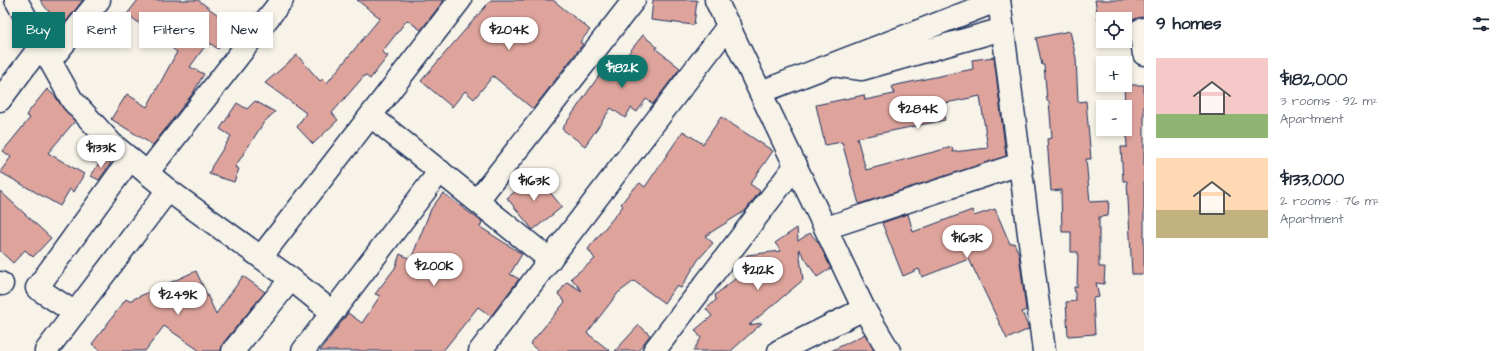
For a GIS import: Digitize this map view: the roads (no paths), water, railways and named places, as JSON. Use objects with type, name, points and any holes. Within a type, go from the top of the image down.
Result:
[{"type":"street","points":[[16,0],[72,100],[112,144],[168,190],[261,257],[332,312]]},
{"type":"street","points":[[0,100],[99,0]]},
{"type":"street","points":[[148,173],[282,0]]},
{"type":"street","points":[[261,257],[460,0]]},
{"type":"street","points":[[477,201],[634,0]]},
{"type":"street","points":[[716,0],[864,309],[890,351]]},
{"type":"street","points":[[761,92],[999,0],[1044,351]]},
{"type":"street","points":[[480,351],[729,25]]},
{"type":"street","points":[[830,65],[862,69],[1003,29]]},
{"type":"street","points":[[1144,29],[1140,30],[1144,54]]},
{"type":"street","points":[[371,116],[550,260]]},
{"type":"street","points":[[75,313],[37,288],[130,159]]},
{"type":"street","points":[[826,228],[1020,164]]},
{"type":"street","points":[[654,351],[796,165]]},
{"type":"street","points":[[303,351],[440,171]]},
{"type":"street","points":[[46,351],[168,190]]},
{"type":"street","points":[[233,351],[291,280]]},
{"type":"street","points":[[779,351],[864,309]]}]
